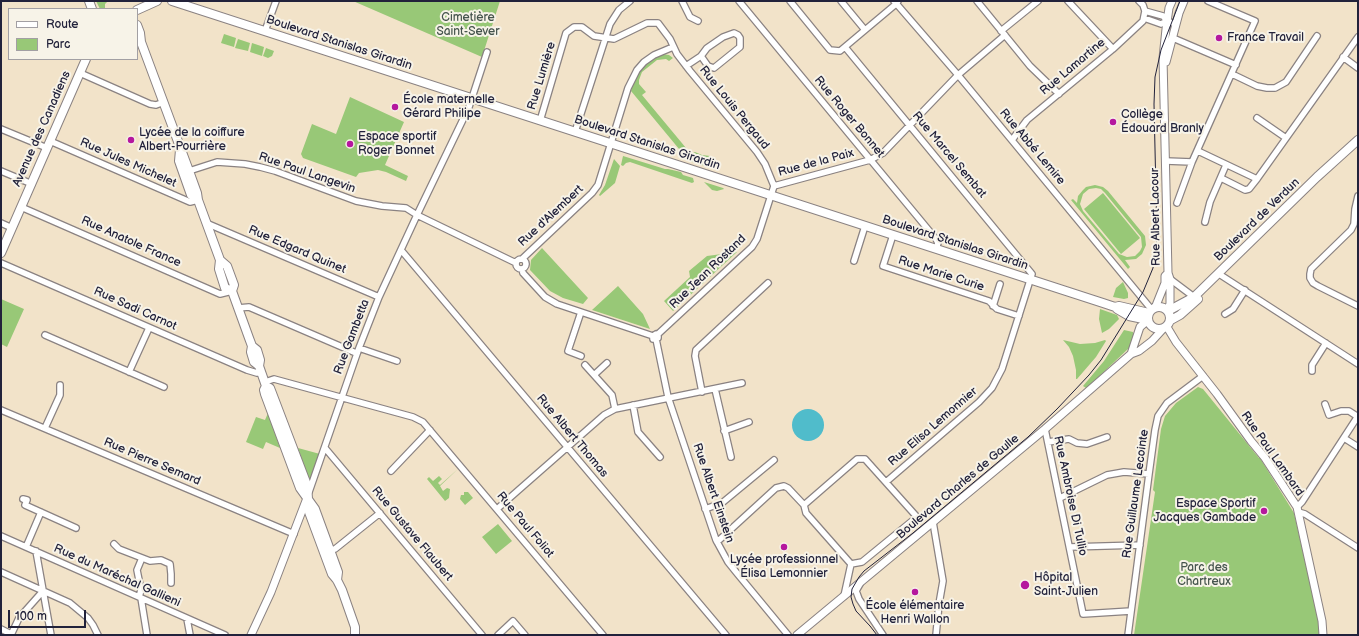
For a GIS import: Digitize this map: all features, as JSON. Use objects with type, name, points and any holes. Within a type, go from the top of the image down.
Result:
[{"type":"main road","points":[[138,10],[157,1]]},
{"type":"main road","name":"Boulevard Stanislas Girardin","points":[[172,1],[192,4],[265,31],[472,99],[1115,307],[1128,316],[1151,313]]},
{"type":"main road","points":[[138,28],[140,33],[139,40],[164,102],[220,260],[219,269],[224,284],[226,288],[232,291],[252,346],[256,350],[260,360],[260,369],[265,384],[265,394],[300,488],[315,509],[338,572],[338,580],[355,631],[363,635]]},
{"type":"main road","name":"Avenue des Canadiens","points":[[1,253],[86,60]]},
{"type":"main road","name":"Boulevard de Verdun","points":[[1168,311],[1194,297],[1221,275],[1317,177],[1358,140]]},
{"type":"main road","points":[[180,147],[179,161],[191,195],[198,200]]},
{"type":"main road","name":"Boulevard de Verdun","points":[[1167,325],[1180,315],[1337,164],[1358,147]]},
{"type":"main road","points":[[1161,307],[1168,311],[1170,315],[1167,325],[1157,330],[1153,328],[1151,313],[1161,307]]},
{"type":"main road","points":[[265,384],[270,388],[286,429],[306,485],[309,512],[312,521],[332,574],[338,580]]},
{"type":"street","points":[[265,31],[276,1]]},
{"type":"street","points":[[575,132],[604,38],[610,24],[619,10],[630,1]]},
{"type":"street","points":[[682,1],[690,17],[698,21]]},
{"type":"street","name":"Rue Roger Bonnet","points":[[739,1],[936,239],[938,243],[936,249]]},
{"type":"street","points":[[790,1],[830,50],[840,50],[845,47],[896,2]]},
{"type":"street","points":[[841,1],[866,30]]},
{"type":"street","points":[[977,1],[1030,66],[1058,94]]},
{"type":"street","name":"Rue de la Paix","points":[[771,196],[774,186],[870,160],[883,153],[958,75],[1038,1]]},
{"type":"street","points":[[1068,1],[1113,49]]},
{"type":"street","points":[[1139,1],[1143,5],[1145,11],[1144,18],[1161,24],[1167,21]]},
{"type":"street","name":"Rue Albert Lacour","points":[[1168,311],[1170,304],[1164,58],[1167,21],[1169,8],[1172,1]]},
{"type":"street","points":[[1165,66],[1176,24],[1184,1]]},
{"type":"street","points":[[1192,162],[1255,20],[1208,1]]},
{"type":"street","name":"Rue Abbé Lemire","points":[[896,2],[1060,198],[1151,313]]},
{"type":"street","points":[[1145,11],[1163,16],[1167,21],[1176,24]]},
{"type":"street","name":"Rue Lamartine","points":[[1012,140],[1027,120],[1113,49],[1136,28],[1144,18]]},
{"type":"street","name":"Rue Louis Pergaud","points":[[604,38],[614,39],[647,23],[653,22],[658,24],[663,29],[677,54],[686,66],[757,152],[765,164],[774,186]]},
{"type":"street","name":"Rue Lumière","points":[[540,121],[566,33],[574,27],[582,27],[594,36],[604,38]]},
{"type":"street","name":"Rue Louis Pergaud","points":[[686,66],[700,56],[707,48],[723,37],[734,33],[740,38],[740,47],[714,68],[708,66],[700,56]]},
{"type":"street","points":[[1232,74],[1257,86],[1275,88],[1286,82],[1317,36]]},
{"type":"street","points":[[1221,178],[1245,190],[1249,189],[1358,37]]},
{"type":"street","points":[[1173,38],[1236,65]]},
{"type":"street","name":"Rue d'Alembert","points":[[522,259],[583,203],[598,185],[628,88],[637,70],[644,62],[654,55],[674,47]]},
{"type":"street","name":"Rue Marcel Sembat","points":[[845,47],[1032,273],[1031,280]]},
{"type":"street","name":"Rue Gambetta","points":[[251,635],[271,592],[308,498],[358,350],[379,297],[469,107],[488,52]]},
{"type":"street","points":[[1343,57],[1358,68]]},
{"type":"street","points":[[80,73],[150,104],[164,102]]},
{"type":"street","points":[[1257,118],[1286,138]]},
{"type":"street","name":"Rue Jules Michelet","points":[[1,129],[48,145],[190,202],[198,200]]},
{"type":"street","points":[[1198,151],[1257,179]]},
{"type":"street","name":"Rue Albert Lacour","points":[[1166,160],[1192,162],[1177,203]]},
{"type":"street","name":"Rue Paul Langevin","points":[[189,170],[217,162],[239,163],[260,167],[347,198],[382,206],[406,208],[417,215],[516,263]]},
{"type":"street","points":[[1206,222],[1210,202],[1226,165]]},
{"type":"street","points":[[1,171],[32,184]]},
{"type":"street","name":"Rue Jean Rostand","points":[[655,336],[752,247],[760,233],[771,196]]},
{"type":"street","points":[[1358,196],[1356,218],[1351,230],[1311,269],[1310,274],[1310,278],[1313,283],[1358,306]]},
{"type":"street","name":"Rue Anatole France","points":[[21,207],[220,294],[232,291]]},
{"type":"street","points":[[1,223],[12,228]]},
{"type":"street","name":"Rue Edgard Quinet","points":[[206,223],[379,297]]},
{"type":"street","points":[[854,261],[866,226]]},
{"type":"street","name":"Rue Marie Curie","points":[[893,235],[883,266],[989,301],[997,309],[1019,318]]},
{"type":"street","name":"Rue Albert Thomas","points":[[401,250],[726,635]]},
{"type":"street","points":[[522,269],[525,267],[525,261],[522,259],[517,260],[516,263],[518,268],[522,269],[523,273],[545,297],[557,304],[655,336]]},
{"type":"street","name":"Rue Sadi Carnot","points":[[1,263],[247,370],[257,373],[260,369]]},
{"type":"street","points":[[1221,275],[1358,364]]},
{"type":"street","name":"Rue Albert Lacour","points":[[1151,313],[1165,283],[1166,276],[1169,276]]},
{"type":"street","points":[[1169,276],[1194,297]]},
{"type":"street","name":"Rue Elisa Lemonnier","points":[[886,482],[988,393],[996,382],[1002,369],[1031,280]]},
{"type":"street","points":[[702,392],[695,356],[696,350],[768,283]]},
{"type":"street","points":[[993,306],[1000,284]]},
{"type":"street","points":[[1225,314],[1233,309],[1245,290]]},
{"type":"street","points":[[238,308],[248,307],[358,350],[397,361]]},
{"type":"street","points":[[581,312],[568,351],[581,356]]},
{"type":"street","points":[[1131,354],[1140,327],[1151,313]]},
{"type":"street","name":"Boulevard Charles de Gaulle","points":[[797,635],[1045,429],[1131,354],[1139,351],[1152,341],[1167,325]]},
{"type":"street","name":"Rue Paul Lambard","points":[[1167,325],[1176,342],[1265,458],[1297,510],[1322,621],[1323,635]]},
{"type":"street","points":[[129,372],[149,328]]},
{"type":"street","points":[[45,335],[164,387]]},
{"type":"street","name":"Rue Albert Einstein","points":[[655,336],[669,399],[717,542],[728,562],[788,635]]},
{"type":"street","points":[[1312,371],[1312,365],[1326,343]]},
{"type":"street","points":[[594,375],[607,363]]},
{"type":"street","points":[[585,365],[612,395],[615,409]]},
{"type":"street","name":"Rue Guillaume Lecointe","points":[[1128,635],[1158,416],[1167,403],[1203,376]]},
{"type":"street","name":"Rue Paul Foliot","points":[[265,384],[274,379],[413,417],[423,422],[603,635]]},
{"type":"street","points":[[497,509],[604,415],[615,409],[742,383]]},
{"type":"street","points":[[45,428],[60,395],[60,385]]},
{"type":"street","points":[[715,389],[731,457]]},
{"type":"street","points":[[1325,404],[1329,415],[1341,411],[1349,411],[1358,416],[1297,510],[1358,548]]},
{"type":"street","points":[[633,405],[638,432],[660,457]]},
{"type":"street","name":"Rue Pierre Semard","points":[[1,410],[294,534]]},
{"type":"street","points":[[724,431],[749,422]]},
{"type":"street","name":"Rue Ambroise Di Tullio","points":[[1045,429],[1083,614],[1131,610]]},
{"type":"street","points":[[391,471],[430,430]]},
{"type":"street","points":[[1048,442],[1069,439],[1077,443],[1087,444],[1107,437]]},
{"type":"street","points":[[1344,438],[1358,447]]},
{"type":"street","name":"Rue Gustave Flaubert","points":[[325,448],[482,635]]},
{"type":"street","points":[[804,505],[857,459],[865,459],[917,517],[862,562],[851,564]]},
{"type":"street","points":[[705,509],[722,503],[774,460]]},
{"type":"street","points":[[1060,498],[1107,475],[1124,472],[1149,474]]},
{"type":"street","points":[[717,542],[780,486],[784,486],[788,488],[804,505],[806,513],[851,564]]},
{"type":"street","points":[[23,498],[27,500],[25,505],[76,528]]},
{"type":"street","points":[[26,547],[41,512]]},
{"type":"street","points":[[330,550],[335,549],[380,513]]},
{"type":"street","points":[[933,522],[943,581],[936,635]]},
{"type":"street","name":"Rue du Maréchal Gallieni","points":[[1,536],[225,635]]},
{"type":"street","points":[[114,544],[119,549],[150,561],[161,560],[170,564],[171,583]]},
{"type":"street","points":[[1070,547],[1140,545]]},
{"type":"street","points":[[36,551],[51,635]]},
{"type":"street","points":[[142,558],[137,570],[147,635]]},
{"type":"street","points":[[844,596],[851,564]]},
{"type":"street","points":[[1,572],[76,607],[88,618],[98,635]]},
{"type":"street","points":[[861,582],[856,591],[859,599],[883,635]]},
{"type":"street","points":[[1,629],[11,634],[19,618],[43,591]]},
{"type":"street","points":[[187,619],[190,635]]},
{"type":"street","points":[[498,635],[514,621],[525,635]]},
{"type":"green space","points":[[96,1],[108,1],[105,4],[105,8],[100,8]]},
{"type":"green space","name":"Cimetière Saint-Sever","points":[[353,1],[500,1],[482,57]]},
{"type":"green space","points":[[224,34],[236,38],[234,47],[221,43]]},
{"type":"green space","points":[[238,39],[250,43],[248,51],[235,48]]},
{"type":"green space","points":[[252,43],[264,47],[262,56],[250,52]]},
{"type":"green space","points":[[266,48],[274,51],[272,56],[268,58],[263,56]]},
{"type":"green space","points":[[662,54],[669,55],[673,58],[669,61],[666,59],[657,60],[642,72],[639,84],[646,92],[642,95],[691,154],[695,152],[710,156],[715,160],[715,169],[689,161],[631,91],[636,74],[646,63]]},
{"type":"green space","name":"Espace sportif Roger Bonnet","points":[[350,97],[404,122],[385,165],[408,176],[406,181],[378,170],[359,173],[356,177],[303,158],[301,154],[312,124],[336,134]]},
{"type":"green space","points":[[623,156],[665,169],[681,172],[683,175],[693,178],[694,182],[692,183],[630,162],[623,166],[621,165]]},
{"type":"green space","points":[[614,159],[620,166],[615,183],[600,196],[599,195],[605,185]]},
{"type":"green space","points":[[704,182],[724,189],[717,191],[712,190]]},
{"type":"green space","points":[[1095,185],[1103,187],[1108,191],[1145,236],[1146,245],[1142,254],[1136,259],[1125,260],[1130,267],[1128,269],[1071,200],[1073,199],[1077,203],[1078,196],[1086,187]],"holes":[[[1089,189],[1101,189],[1141,237],[1142,247],[1135,256],[1127,257],[1119,254],[1083,211],[1080,204],[1083,194]]]},
{"type":"green space","points":[[1103,193],[1140,238],[1121,254],[1084,209]]},
{"type":"green space","points":[[542,248],[588,298],[583,304],[563,298],[550,291],[530,270],[531,260]]},
{"type":"green space","points":[[737,252],[673,311],[664,301],[690,277],[689,271],[707,256]]},
{"type":"green space","points":[[1123,282],[1128,293],[1128,298],[1124,299],[1113,297],[1116,288]]},
{"type":"green space","points":[[618,286],[643,314],[650,329],[592,310]]},
{"type":"green space","points":[[1,299],[24,309],[7,347],[1,344]]},
{"type":"green space","points":[[1100,309],[1117,315],[1119,319],[1109,329],[1102,333],[1099,319]]},
{"type":"green space","points":[[1124,330],[1133,332],[1133,337],[1129,348],[1091,384],[1086,388],[1083,386],[1104,361]]},
{"type":"green space","points":[[1063,340],[1080,344],[1106,341],[1096,357],[1076,379],[1073,356],[1069,347]]},
{"type":"green space","name":"Parc des Chartreux","points":[[1198,387],[1203,389],[1260,458],[1294,513],[1318,619],[1320,635],[1134,635],[1155,492],[1153,490],[1161,429],[1165,416],[1176,403]]},
{"type":"green space","points":[[268,413],[280,448],[266,442],[263,449],[246,442],[256,417],[265,420]]},
{"type":"green space","points":[[298,448],[320,454],[311,480],[309,480]]},
{"type":"green space","points":[[458,469],[440,486],[443,491],[447,488],[450,489],[449,498],[445,501],[427,479],[429,477],[433,481],[439,476],[442,479],[438,483],[440,485]]},
{"type":"green space","points":[[464,492],[468,492],[473,498],[465,505],[460,499],[461,495],[464,495]]},
{"type":"green space","points":[[498,524],[512,541],[496,554],[482,537]]},
{"type":"water","points":[[811,409],[817,411],[822,416],[824,425],[822,434],[817,439],[805,441],[799,439],[794,434],[792,422],[794,416],[799,411]]},
{"type":"tram line","points":[[877,635],[856,611],[853,604],[851,597],[852,589],[859,577],[864,571],[913,533],[1028,437],[1057,409],[1101,360],[1143,292],[1153,268],[1157,239],[1154,104],[1155,77],[1161,50],[1180,1]]},
{"type":"place","name":"France Travail","points":[[1219,38]]},
{"type":"place","name":"École maternelle Gérard Philipe","points":[[395,107]]},
{"type":"place","name":"Collège Édouard Branly","points":[[1113,122]]},
{"type":"place","name":"Lycée de la coiffure Albert-Pourrière","points":[[131,140]]},
{"type":"place","name":"Espace sportif Roger Bonnet","points":[[350,144]]},
{"type":"place","name":"Espace Sportif Jacques Gambade","points":[[1264,511]]},
{"type":"place","name":"Lycée professionnel Élisa Lemonnier","points":[[784,547]]},
{"type":"place","name":"Hôpital Saint-Julien","points":[[1025,585]]},
{"type":"place","name":"École élémentaire Henri Wallon","points":[[915,592]]}]
